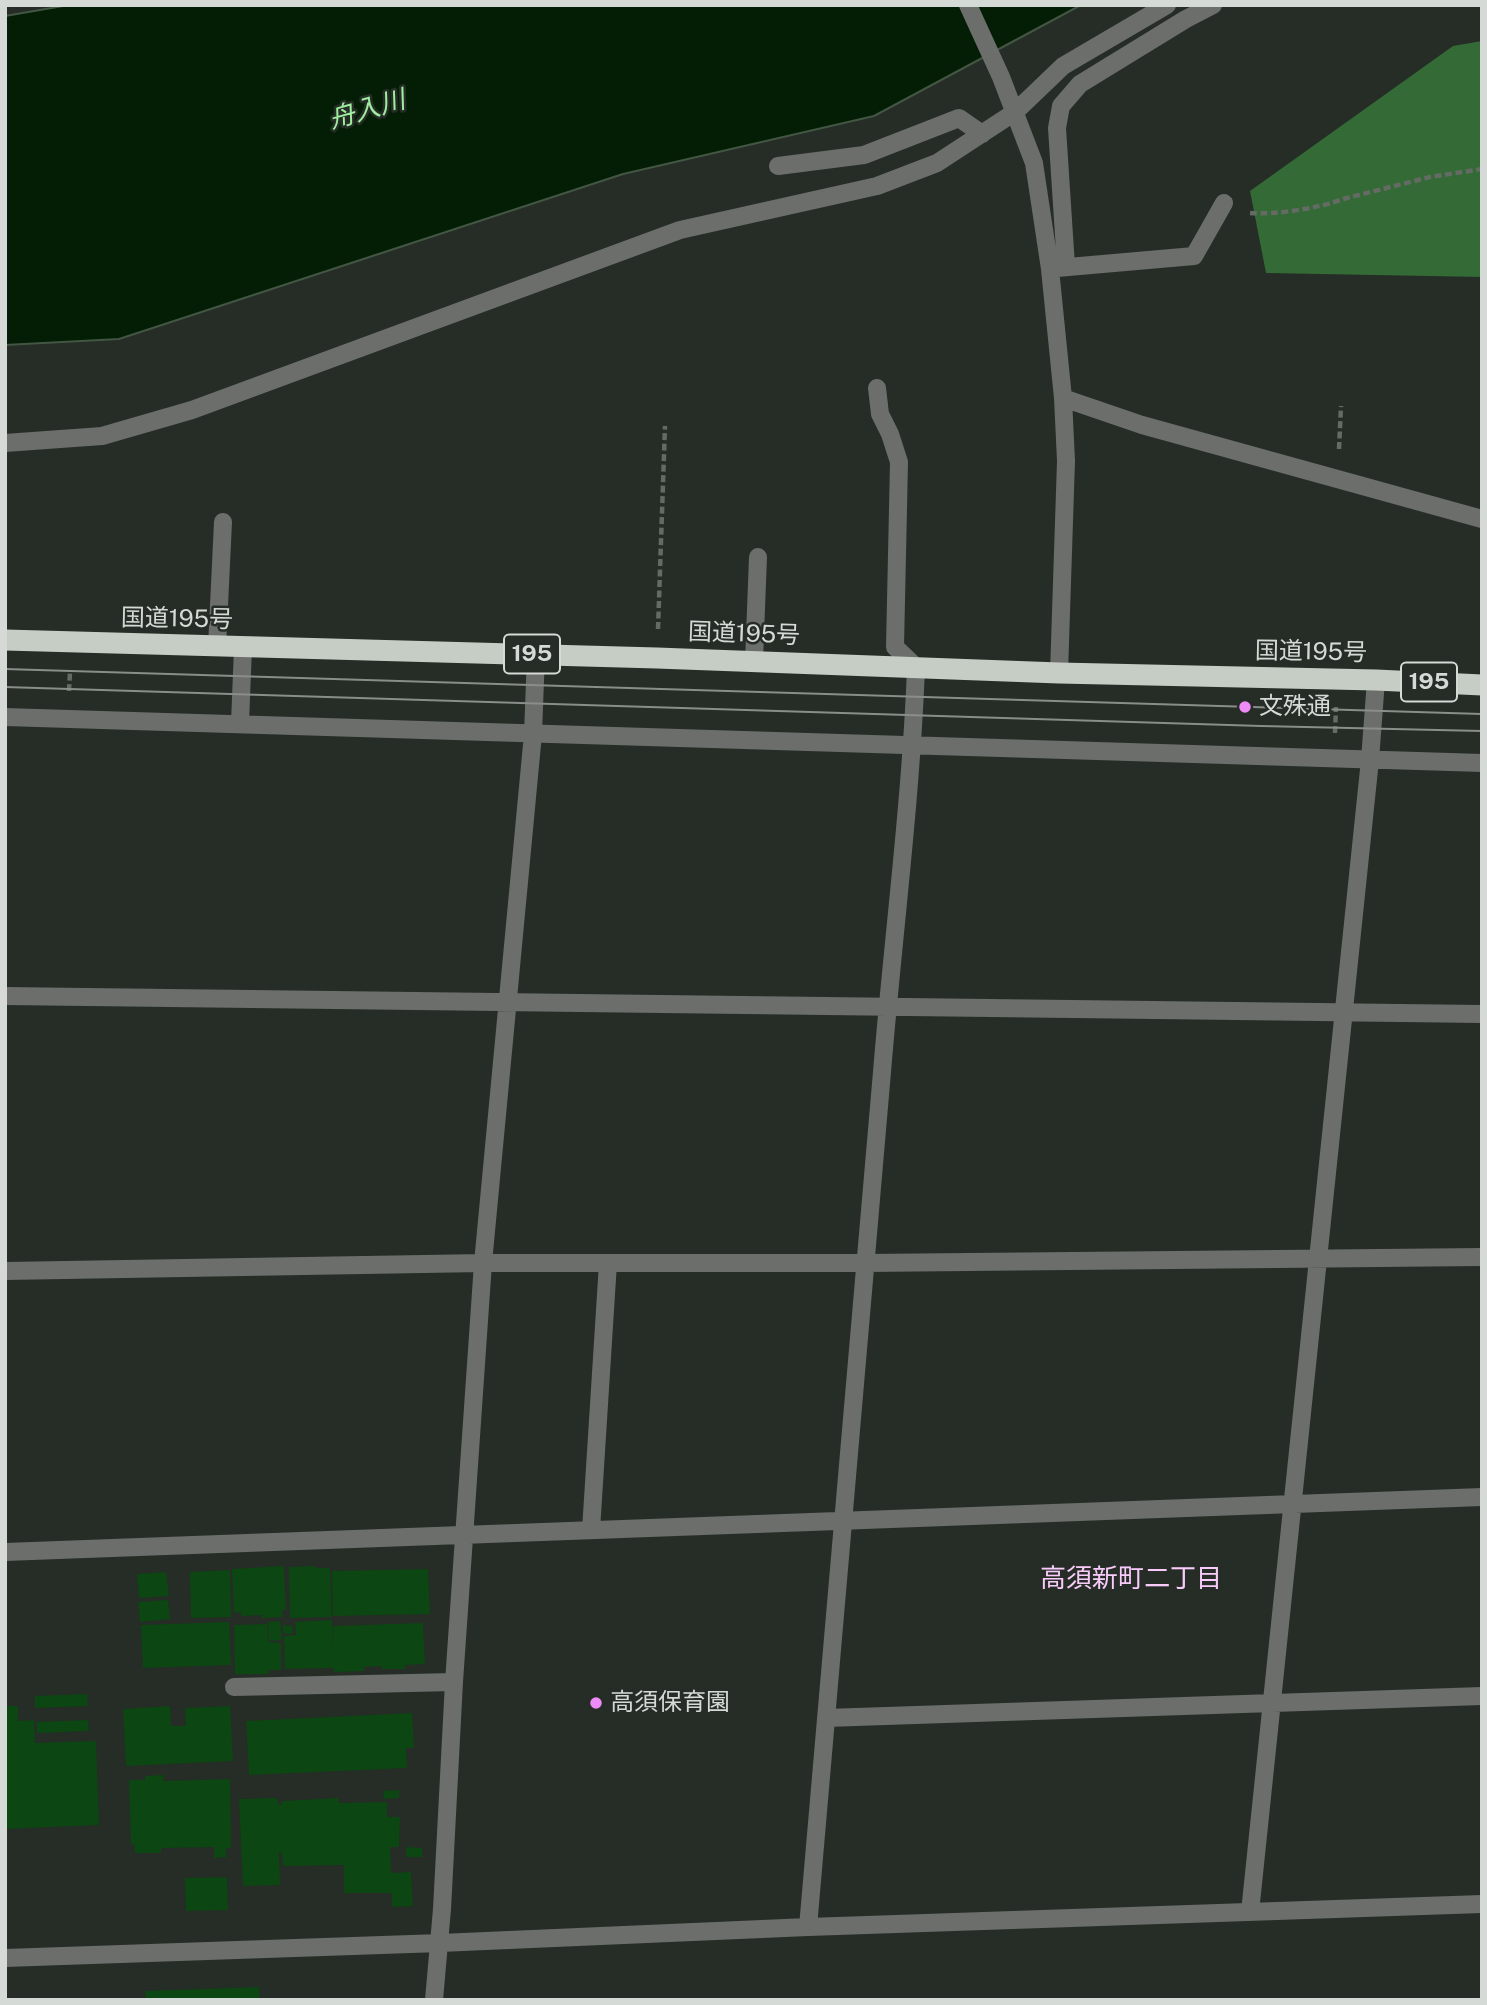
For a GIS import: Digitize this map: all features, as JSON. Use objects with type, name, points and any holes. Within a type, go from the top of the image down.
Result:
[{"type":"highway","name":"国道195号","points":[[5,640],[657,657],[1059,673],[1482,685]]},
{"type":"street","points":[[968,5],[1002,77],[1034,163],[1058,267]]},
{"type":"street","points":[[5,443],[102,436],[192,410],[680,230],[877,186],[937,163],[1015,112],[1063,66],[1167,5]]},
{"type":"street","points":[[1059,673],[1066,461],[1058,267],[1058,128],[1061,106],[1080,83],[1213,5]]},
{"type":"street","points":[[778,166],[864,155],[959,118],[982,134]]},
{"type":"street","points":[[1058,267],[1194,257],[1224,203]]},
{"type":"street","points":[[808,1927],[912,746],[916,667],[895,647],[900,462],[880,414],[877,388]]},
{"type":"street","points":[[1063,398],[1142,425],[1482,519]]},
{"type":"street","points":[[217,647],[223,522]]},
{"type":"street","points":[[754,661],[758,557]]},
{"type":"street","points":[[240,723],[243,647]]},
{"type":"street","points":[[434,2000],[440,1943],[454,1682],[483,1263],[533,734],[537,654]]},
{"type":"street","points":[[1250,1912],[1370,760],[1376,680]]},
{"type":"street","points":[[5,717],[1482,763]]},
{"type":"street","points":[[5,996],[1482,1014]]},
{"type":"street","points":[[5,1271],[483,1263],[866,1263],[1482,1257]]},
{"type":"street","points":[[591,1530],[608,1263]]},
{"type":"street","points":[[5,1552],[1482,1497]]},
{"type":"street","points":[[234,1687],[454,1682]]},
{"type":"street","points":[[827,1718],[1482,1696]]},
{"type":"street","points":[[5,1958],[1482,1904]]},
{"type":"path","points":[[1224,203],[1235,211],[1262,214],[1330,204],[1430,177],[1482,169]]},
{"type":"path","points":[[1337,478],[1341,406]]},
{"type":"path","points":[[657,657],[665,426]]},
{"type":"green space","points":[[1482,41],[1482,277],[1266,273],[1250,191],[1453,46]]},
{"type":"water","name":"舟入川","points":[[69,5],[1081,5],[874,116],[623,174],[119,339],[5,345],[5,16]]},
{"type":"building","points":[[284,1566],[286,1610],[282,1610],[283,1617],[262,1618],[262,1615],[241,1616],[241,1612],[234,1613],[232,1569]]},
{"type":"building","points":[[289,1567],[330,1568],[332,1617],[290,1618]]},
{"type":"building","points":[[428,1569],[430,1614],[333,1616],[332,1571]]},
{"type":"building","points":[[230,1570],[231,1617],[191,1618],[190,1572]]},
{"type":"building","points":[[166,1572],[169,1596],[139,1598],[137,1574]]},
{"type":"building","points":[[168,1600],[170,1619],[140,1622],[138,1602]]},
{"type":"building","points":[[332,1620],[333,1655],[333,1626],[423,1623],[425,1664],[405,1665],[405,1669],[364,1667],[364,1671],[334,1672],[334,1668],[285,1669],[284,1636],[296,1635],[295,1622]]},
{"type":"building","points":[[280,1621],[282,1640],[269,1641],[268,1622]]},
{"type":"building","points":[[229,1622],[231,1665],[143,1668],[141,1625]]},
{"type":"building","points":[[267,1624],[268,1642],[281,1643],[281,1670],[268,1670],[269,1674],[235,1674],[234,1625]]},
{"type":"building","points":[[283,1625],[293,1626],[292,1634],[283,1633]]},
{"type":"building","points":[[87,1694],[88,1706],[35,1708],[35,1696]]},
{"type":"building","points":[[5,1706],[18,1706],[18,1721],[34,1720],[35,1743],[96,1741],[99,1825],[5,1829]]},
{"type":"building","points":[[170,1706],[171,1726],[186,1726],[185,1708],[230,1706],[233,1761],[126,1766],[123,1709]]},
{"type":"building","points":[[412,1713],[414,1748],[406,1748],[407,1768],[249,1775],[246,1721]]},
{"type":"building","points":[[88,1720],[89,1731],[37,1733],[37,1722]]},
{"type":"building","points":[[164,1775],[163,1781],[230,1779],[231,1848],[226,1848],[227,1857],[214,1858],[214,1847],[161,1848],[161,1853],[135,1853],[134,1844],[131,1844],[129,1780],[145,1780],[145,1776]]},
{"type":"building","points":[[399,1790],[399,1798],[384,1799],[383,1791]]},
{"type":"building","points":[[277,1798],[278,1805],[281,1805],[282,1801],[338,1798],[339,1803],[387,1802],[387,1817],[400,1817],[399,1847],[390,1847],[391,1873],[411,1872],[413,1906],[392,1907],[392,1893],[344,1893],[344,1865],[283,1866],[282,1853],[279,1852],[280,1885],[243,1886],[239,1799]]},
{"type":"building","points":[[406,1847],[422,1848],[422,1857],[406,1857]]},
{"type":"building","points":[[227,1877],[228,1910],[186,1911],[185,1878]]},
{"type":"building","points":[[259,1987],[260,2000],[146,2000],[145,1991]]},
{"type":"tram line","points":[[5,669],[1482,714]]},
{"type":"tram line","points":[[5,687],[1482,731]]},
{"type":"place","name":"文殊通","points":[[1245,707]]},
{"type":"place","name":"高須保育園","points":[[596,1703]]},
{"type":"district","name":"高須新町二丁目","points":[[1131,1579]]}]
